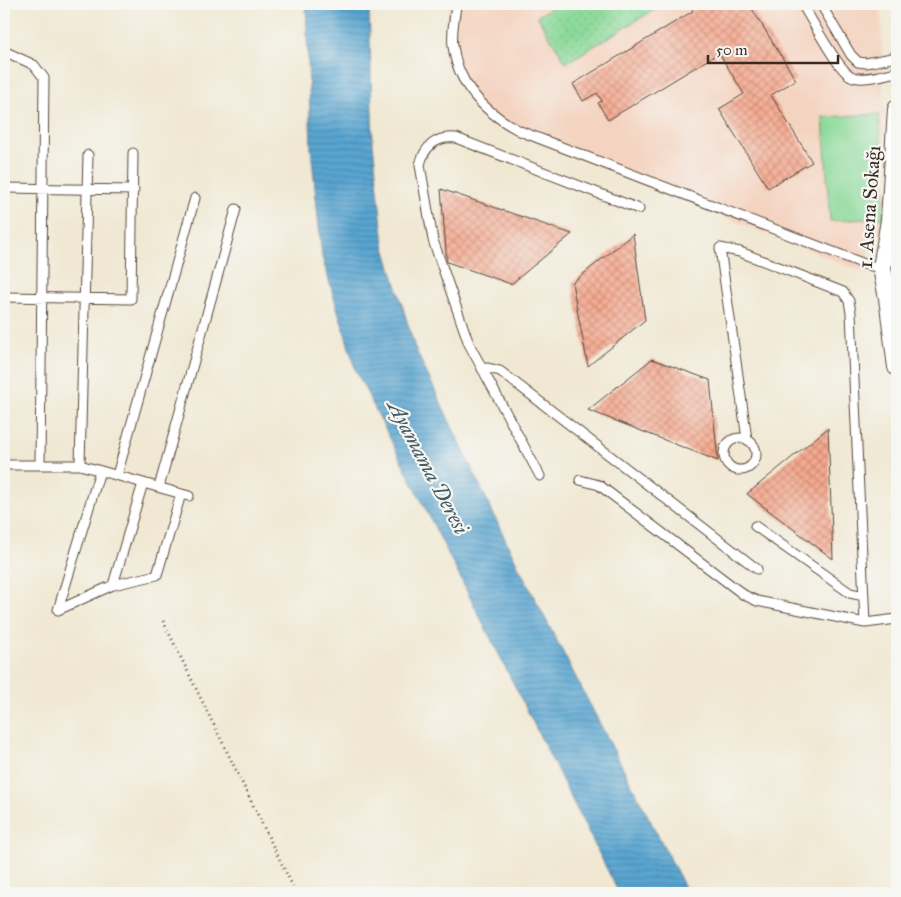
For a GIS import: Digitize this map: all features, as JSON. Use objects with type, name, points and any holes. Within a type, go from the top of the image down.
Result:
[{"type":"street","name":"1. Asena Sokağı","points":[[897,109],[890,220],[882,268],[897,367]]},
{"type":"lane","points":[[456,4],[453,46],[462,77],[479,102],[500,121],[520,131],[867,264],[882,268]]},
{"type":"lane","points":[[802,4],[839,64],[851,76],[867,78],[897,72]]},
{"type":"lane","points":[[822,4],[822,8],[850,55],[858,62],[866,63],[897,57]]},
{"type":"lane","points":[[4,51],[34,66],[44,78],[40,465]]},
{"type":"lane","points":[[540,476],[469,344],[433,240],[420,165],[425,151],[440,139],[456,138],[639,209]]},
{"type":"lane","points":[[4,297],[131,299],[133,154]]},
{"type":"lane","points":[[80,465],[88,156]]},
{"type":"lane","points":[[4,188],[134,190]]},
{"type":"lane","points":[[117,475],[195,198]]},
{"type":"lane","points":[[158,487],[236,209]]},
{"type":"lane","points":[[747,439],[720,248],[740,252],[843,292],[848,301],[852,313],[865,622]]},
{"type":"lane","points":[[482,370],[488,368],[500,370],[757,569]]},
{"type":"lane","points":[[4,466],[80,465],[185,495],[157,576],[113,585],[58,610],[100,471]]},
{"type":"lane","points":[[580,480],[599,485],[744,595],[766,604],[865,622],[897,619]]},
{"type":"lane","points":[[113,585],[143,483]]},
{"type":"lane","points":[[755,526],[850,593],[864,596]]},
{"type":"path","points":[[163,621],[296,893]]},
{"type":"shaded area","points":[[448,4],[881,4],[887,215],[878,238],[870,247],[864,272],[500,126],[474,104],[456,75],[449,58],[446,41]]},
{"type":"green space","points":[[558,4],[664,4],[566,63],[537,16]]},
{"type":"green space","points":[[879,114],[886,218],[830,221],[823,117]]},
{"type":"water","name":"Ayamama Deresi","points":[[306,4],[369,4],[373,144],[384,244],[415,348],[518,566],[688,893],[619,893],[356,371],[322,257],[311,148]]},
{"type":"building","points":[[689,4],[749,4],[796,80],[771,95],[812,162],[768,188],[719,109],[744,94],[719,53],[608,120],[598,103],[602,101],[597,93],[583,101],[573,84],[693,11]]},
{"type":"building","points":[[441,189],[572,234],[511,284],[447,262]]},
{"type":"building","points":[[633,234],[645,320],[588,366],[572,283]]},
{"type":"building","points":[[652,359],[710,380],[718,461],[588,410]]},
{"type":"building","points":[[828,428],[833,559],[747,494]]}]
